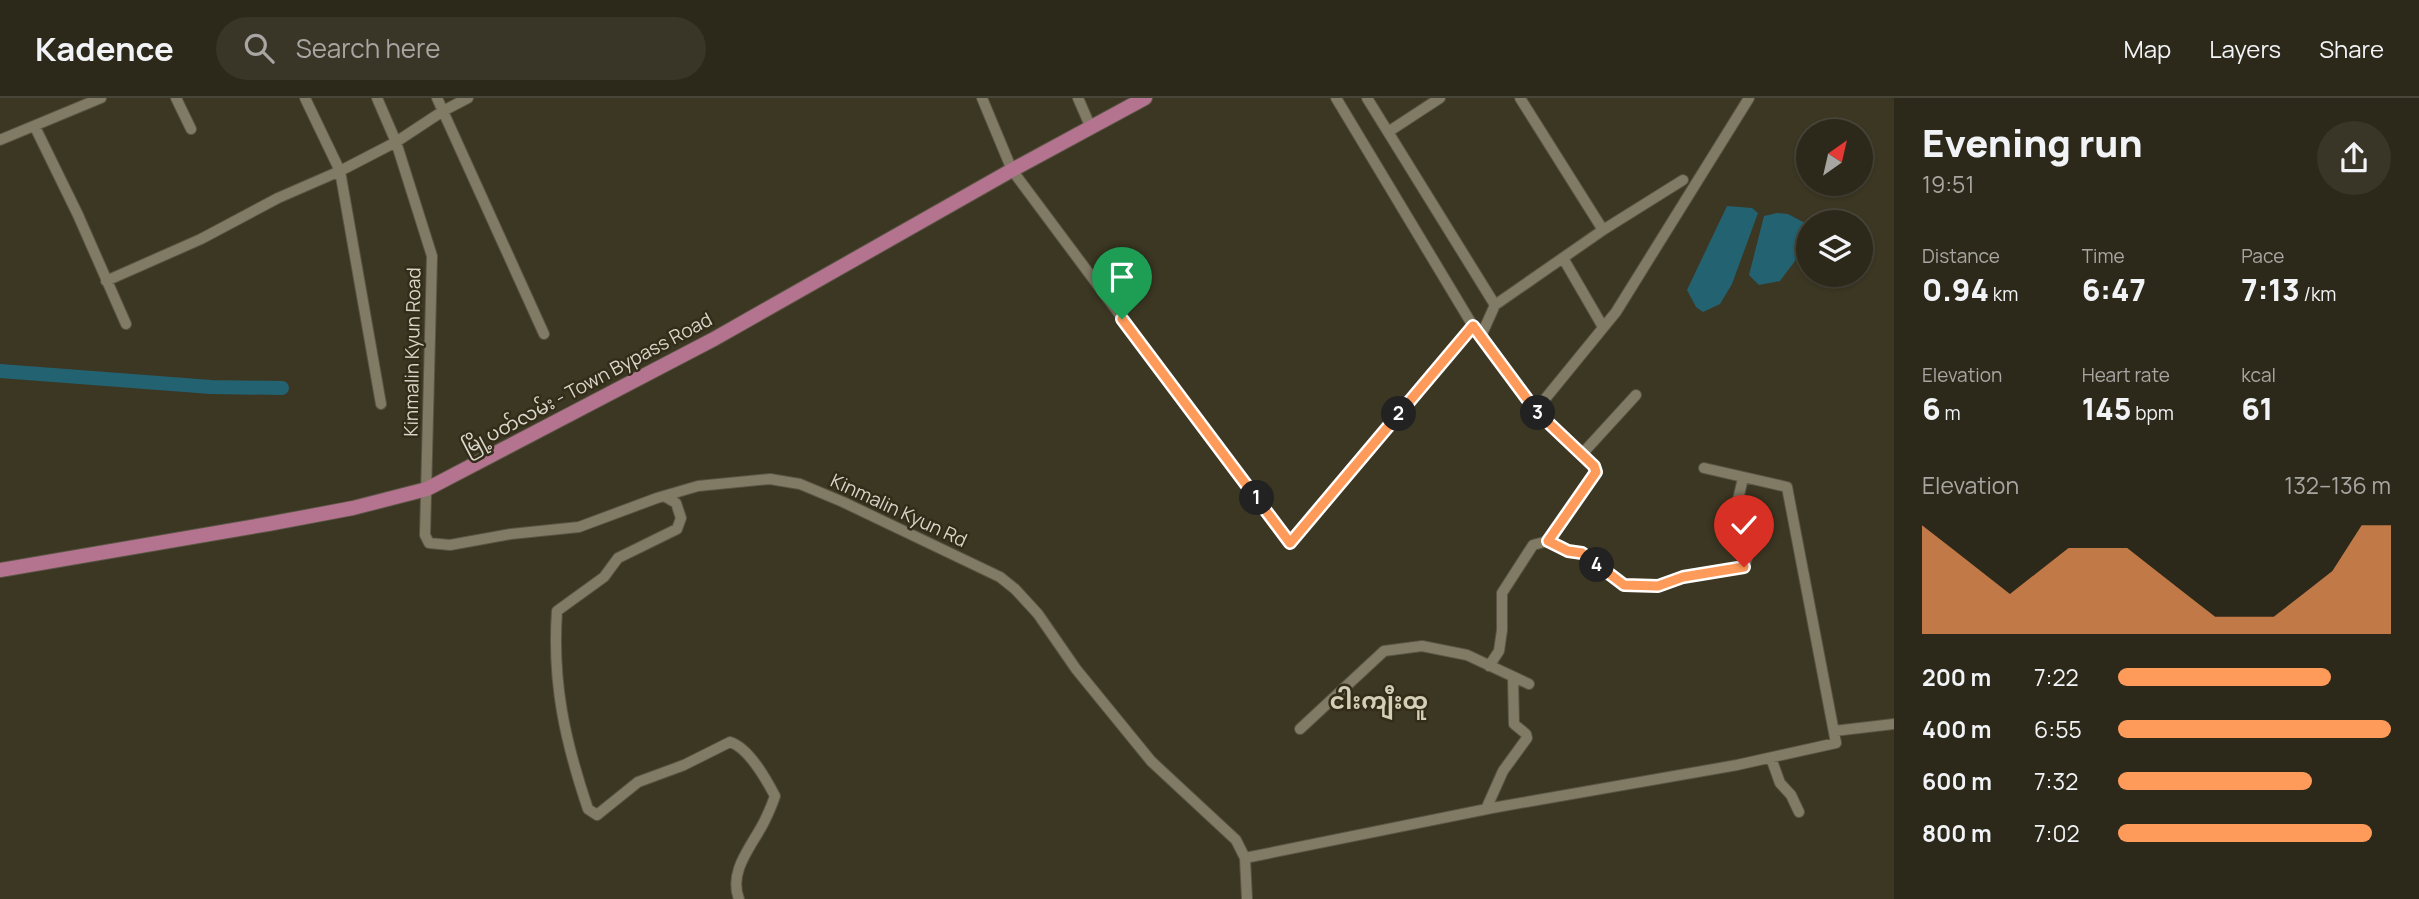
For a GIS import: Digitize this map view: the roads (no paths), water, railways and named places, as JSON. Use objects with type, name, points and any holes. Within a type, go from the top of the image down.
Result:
[{"type":"main road","name":"မြို့ပတ်လမ်း - Town Bypass Road","points":[[0,570],[353,508],[427,489],[714,339],[1145,98]]},
{"type":"street","points":[[0,140],[102,98]]},
{"type":"street","points":[[176,98],[191,130]]},
{"type":"street","points":[[305,98],[340,171],[381,404]]},
{"type":"street","name":"Kinmalin Kyun Road","points":[[377,98],[396,142],[432,256],[427,489]]},
{"type":"street","points":[[437,98],[544,334]]},
{"type":"street","points":[[106,281],[201,239],[278,198],[340,171],[396,142],[468,98]]},
{"type":"street","points":[[982,98],[1012,170],[1290,543],[1473,326]]},
{"type":"street","points":[[1078,98],[1091,128]]},
{"type":"street","points":[[1336,98],[1473,326],[1536,411],[1594,466],[1596,472],[1548,541],[1533,545],[1502,593],[1499,651],[1489,666]]},
{"type":"street","points":[[1367,98],[1495,306]]},
{"type":"street","points":[[1388,132],[1440,98]]},
{"type":"street","points":[[1520,98],[1603,230]]},
{"type":"street","points":[[1536,411],[1616,312],[1749,98]]},
{"type":"street","points":[[35,127],[78,215],[126,324]]},
{"type":"street","points":[[1481,336],[1495,306],[1603,230],[1683,180]]},
{"type":"street","points":[[1563,258],[1603,327]]},
{"type":"street","points":[[1582,454],[1636,394]]},
{"type":"street","points":[[1248,899],[1245,858],[1486,809],[1771,758],[1836,743],[1787,487],[1704,468]]},
{"type":"street","points":[[1548,541],[1568,551],[1582,553],[1624,585],[1658,586],[1683,577],[1744,567],[1746,558],[1731,530],[1743,478]]},
{"type":"street","name":"Kinmalin Kyun Rd","points":[[427,489],[426,540],[429,543],[450,545],[511,534],[579,527],[698,486],[769,479],[800,484],[844,502],[1000,577],[1016,589],[1038,614],[1076,669],[1151,761],[1236,840],[1245,858]]},
{"type":"street","points":[[664,496],[676,503],[681,518],[677,529],[618,558],[604,577],[558,611],[556,675],[561,717],[588,809],[597,815],[638,782],[684,765],[730,742],[737,744],[764,775],[775,796],[738,869],[736,892],[739,899]]},
{"type":"street","points":[[1300,729],[1384,652],[1422,646],[1441,652],[1467,655],[1529,684]]},
{"type":"street","points":[[1486,809],[1503,771],[1527,737],[1514,724],[1513,678]]},
{"type":"street","points":[[1834,731],[1894,724]]},
{"type":"street","points":[[1771,758],[1780,783],[1791,795],[1799,813]]},
{"type":"water","points":[[1727,206],[1752,208],[1758,213],[1732,284],[1720,304],[1703,312],[1696,307],[1687,290]]},
{"type":"water","points":[[1777,213],[1796,218],[1796,257],[1780,281],[1759,285],[1749,275],[1764,216]]},
{"type":"waterway","points":[[0,371],[211,387],[282,388]]},
{"type":"district","name":"ငါးကျီးထူ","points":[[1379,700]]}]
